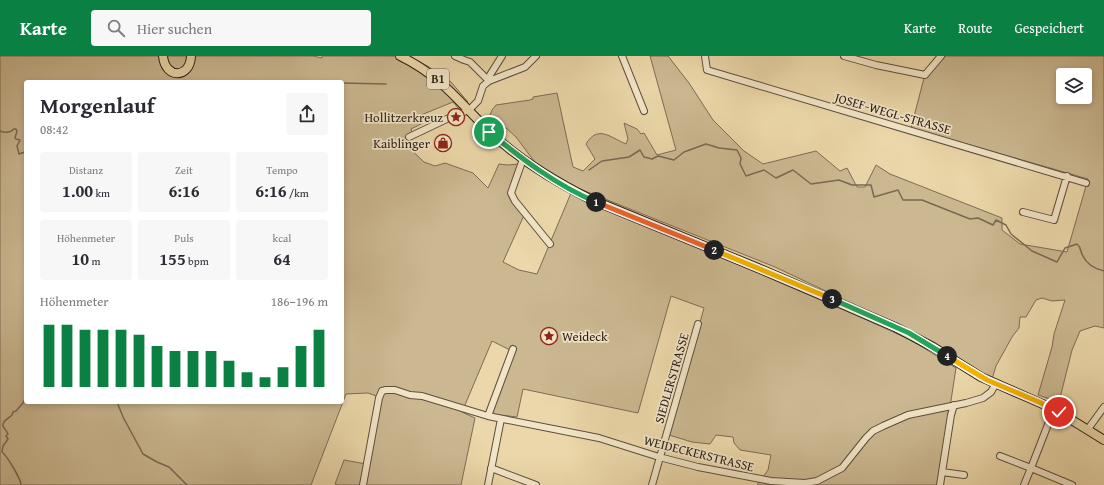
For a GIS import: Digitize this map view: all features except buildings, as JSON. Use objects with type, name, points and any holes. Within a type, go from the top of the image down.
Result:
[{"type":"main road","points":[[163,56],[164,64],[168,70],[177,74],[182,73],[188,68],[191,56]]},
{"type":"main road","name":"B1","points":[[400,56],[424,69],[437,79],[489,132],[523,159],[557,181],[590,199],[758,268],[909,333],[995,385],[1054,409],[1104,440]]},
{"type":"street","points":[[455,56],[470,62],[489,81]]},
{"type":"street","points":[[489,81],[490,75],[502,56]]},
{"type":"street","points":[[408,137],[469,110],[478,101],[483,86],[489,81],[525,67],[536,56]]},
{"type":"street","points":[[622,56],[644,111]]},
{"type":"street","name":"JOSEF-WEGL-STRASSE","points":[[705,56],[707,70],[1086,183]]},
{"type":"street","points":[[844,56],[881,66],[925,74],[941,56]]},
{"type":"street","points":[[523,159],[511,193],[515,201],[550,244]]},
{"type":"street","points":[[1023,212],[1054,220],[1066,176]]},
{"type":"street","name":"SIEDLERSTRASSE","points":[[652,485],[698,324]]},
{"type":"street","points":[[488,416],[513,349]]},
{"type":"street","name":"WEIDECKERSTRASSE","points":[[363,485],[379,398],[382,391],[386,390],[395,390],[410,395],[432,398],[454,406],[501,419],[599,438],[659,457],[698,467],[771,481],[813,482],[842,468],[873,431],[908,415],[983,398],[991,392],[995,385]]},
{"type":"street","points":[[940,485],[951,415],[954,405]]},
{"type":"street","points":[[1088,429],[1104,407]]},
{"type":"street","points":[[1024,485],[1054,409]]},
{"type":"street","points":[[488,485],[501,419]]},
{"type":"street","points":[[1000,456],[1072,485]]},
{"type":"street","points":[[491,468],[536,485]]},
{"type":"street","points":[[942,472],[964,475]]},
{"type":"shaded area","points":[[0,56],[313,56],[322,58],[322,56],[409,56],[451,82],[468,102],[461,107],[459,112],[459,109],[453,102],[421,115],[423,123],[411,129],[412,132],[402,141],[424,162],[435,166],[445,163],[473,173],[488,188],[499,164],[519,164],[510,190],[525,213],[503,262],[519,270],[537,274],[571,193],[583,200],[778,280],[911,340],[956,368],[938,485],[757,485],[768,470],[771,455],[740,450],[734,443],[733,437],[716,435],[710,444],[692,442],[669,435],[704,308],[671,296],[638,413],[523,389],[517,417],[491,414],[510,350],[492,341],[462,412],[475,418],[461,485],[335,484],[344,460],[366,464],[379,397],[368,393],[346,394],[344,399],[344,80],[24,80],[24,404],[342,404],[311,485],[0,485]]},
{"type":"shaded area","points":[[650,56],[668,56],[689,83],[713,120],[744,151],[763,164],[816,151],[840,171],[847,168],[857,187],[865,187],[876,165],[890,174],[1002,218],[1002,230],[1020,244],[1067,252],[1088,179],[911,128],[924,78],[944,56],[1104,56],[1104,328],[1095,326],[1080,331],[1072,350],[1059,402],[1038,395],[1052,347],[1054,334],[1065,300],[1052,301],[1042,298],[1036,300],[1026,317],[1020,317],[1019,328],[1012,337],[996,366],[992,379],[925,338],[775,267],[575,187],[537,165],[516,137],[506,128],[493,121],[490,115],[496,105],[530,100],[533,99],[533,97],[557,93],[573,167],[583,171],[595,159],[586,144],[595,135],[605,134],[626,144],[628,139],[624,123],[637,129],[641,134],[644,133],[657,155],[676,150]]},
{"type":"waterway","points":[[344,83],[386,84]]},
{"type":"waterway","points":[[0,131],[7,132],[16,129],[17,131],[15,138],[20,140],[17,146],[19,154],[24,152]]},
{"type":"waterway","points":[[589,170],[602,161],[629,157],[640,150],[644,157],[652,159],[658,156],[674,160],[684,152],[706,144],[719,148],[737,150],[741,158],[740,164],[746,176],[764,170],[776,178],[793,170],[811,184],[839,180],[852,185],[871,185],[874,197],[898,190],[903,200],[922,200],[970,219],[978,218],[993,225],[996,220],[1006,225],[1011,234],[1032,251],[1057,262],[1065,248],[1077,244],[1087,262],[1095,268],[1104,271]]},
{"type":"waterway","points":[[21,485],[19,478],[2,452],[3,446],[8,439],[6,436],[8,434],[3,424],[24,401]]},
{"type":"waterway","points":[[118,404],[123,417],[143,454],[169,467],[187,485]]},
{"type":"place","name":"Hollitzerkreuz","points":[[456,117]]},
{"type":"place","name":"Kaiblinger","points":[[443,143]]},
{"type":"place","name":"Weideck","points":[[549,336]]},
{"type":"route","points":[[489,132],[523,159],[548,176],[590,199],[859,310],[919,338],[995,385],[1039,402],[1059,412]]}]
